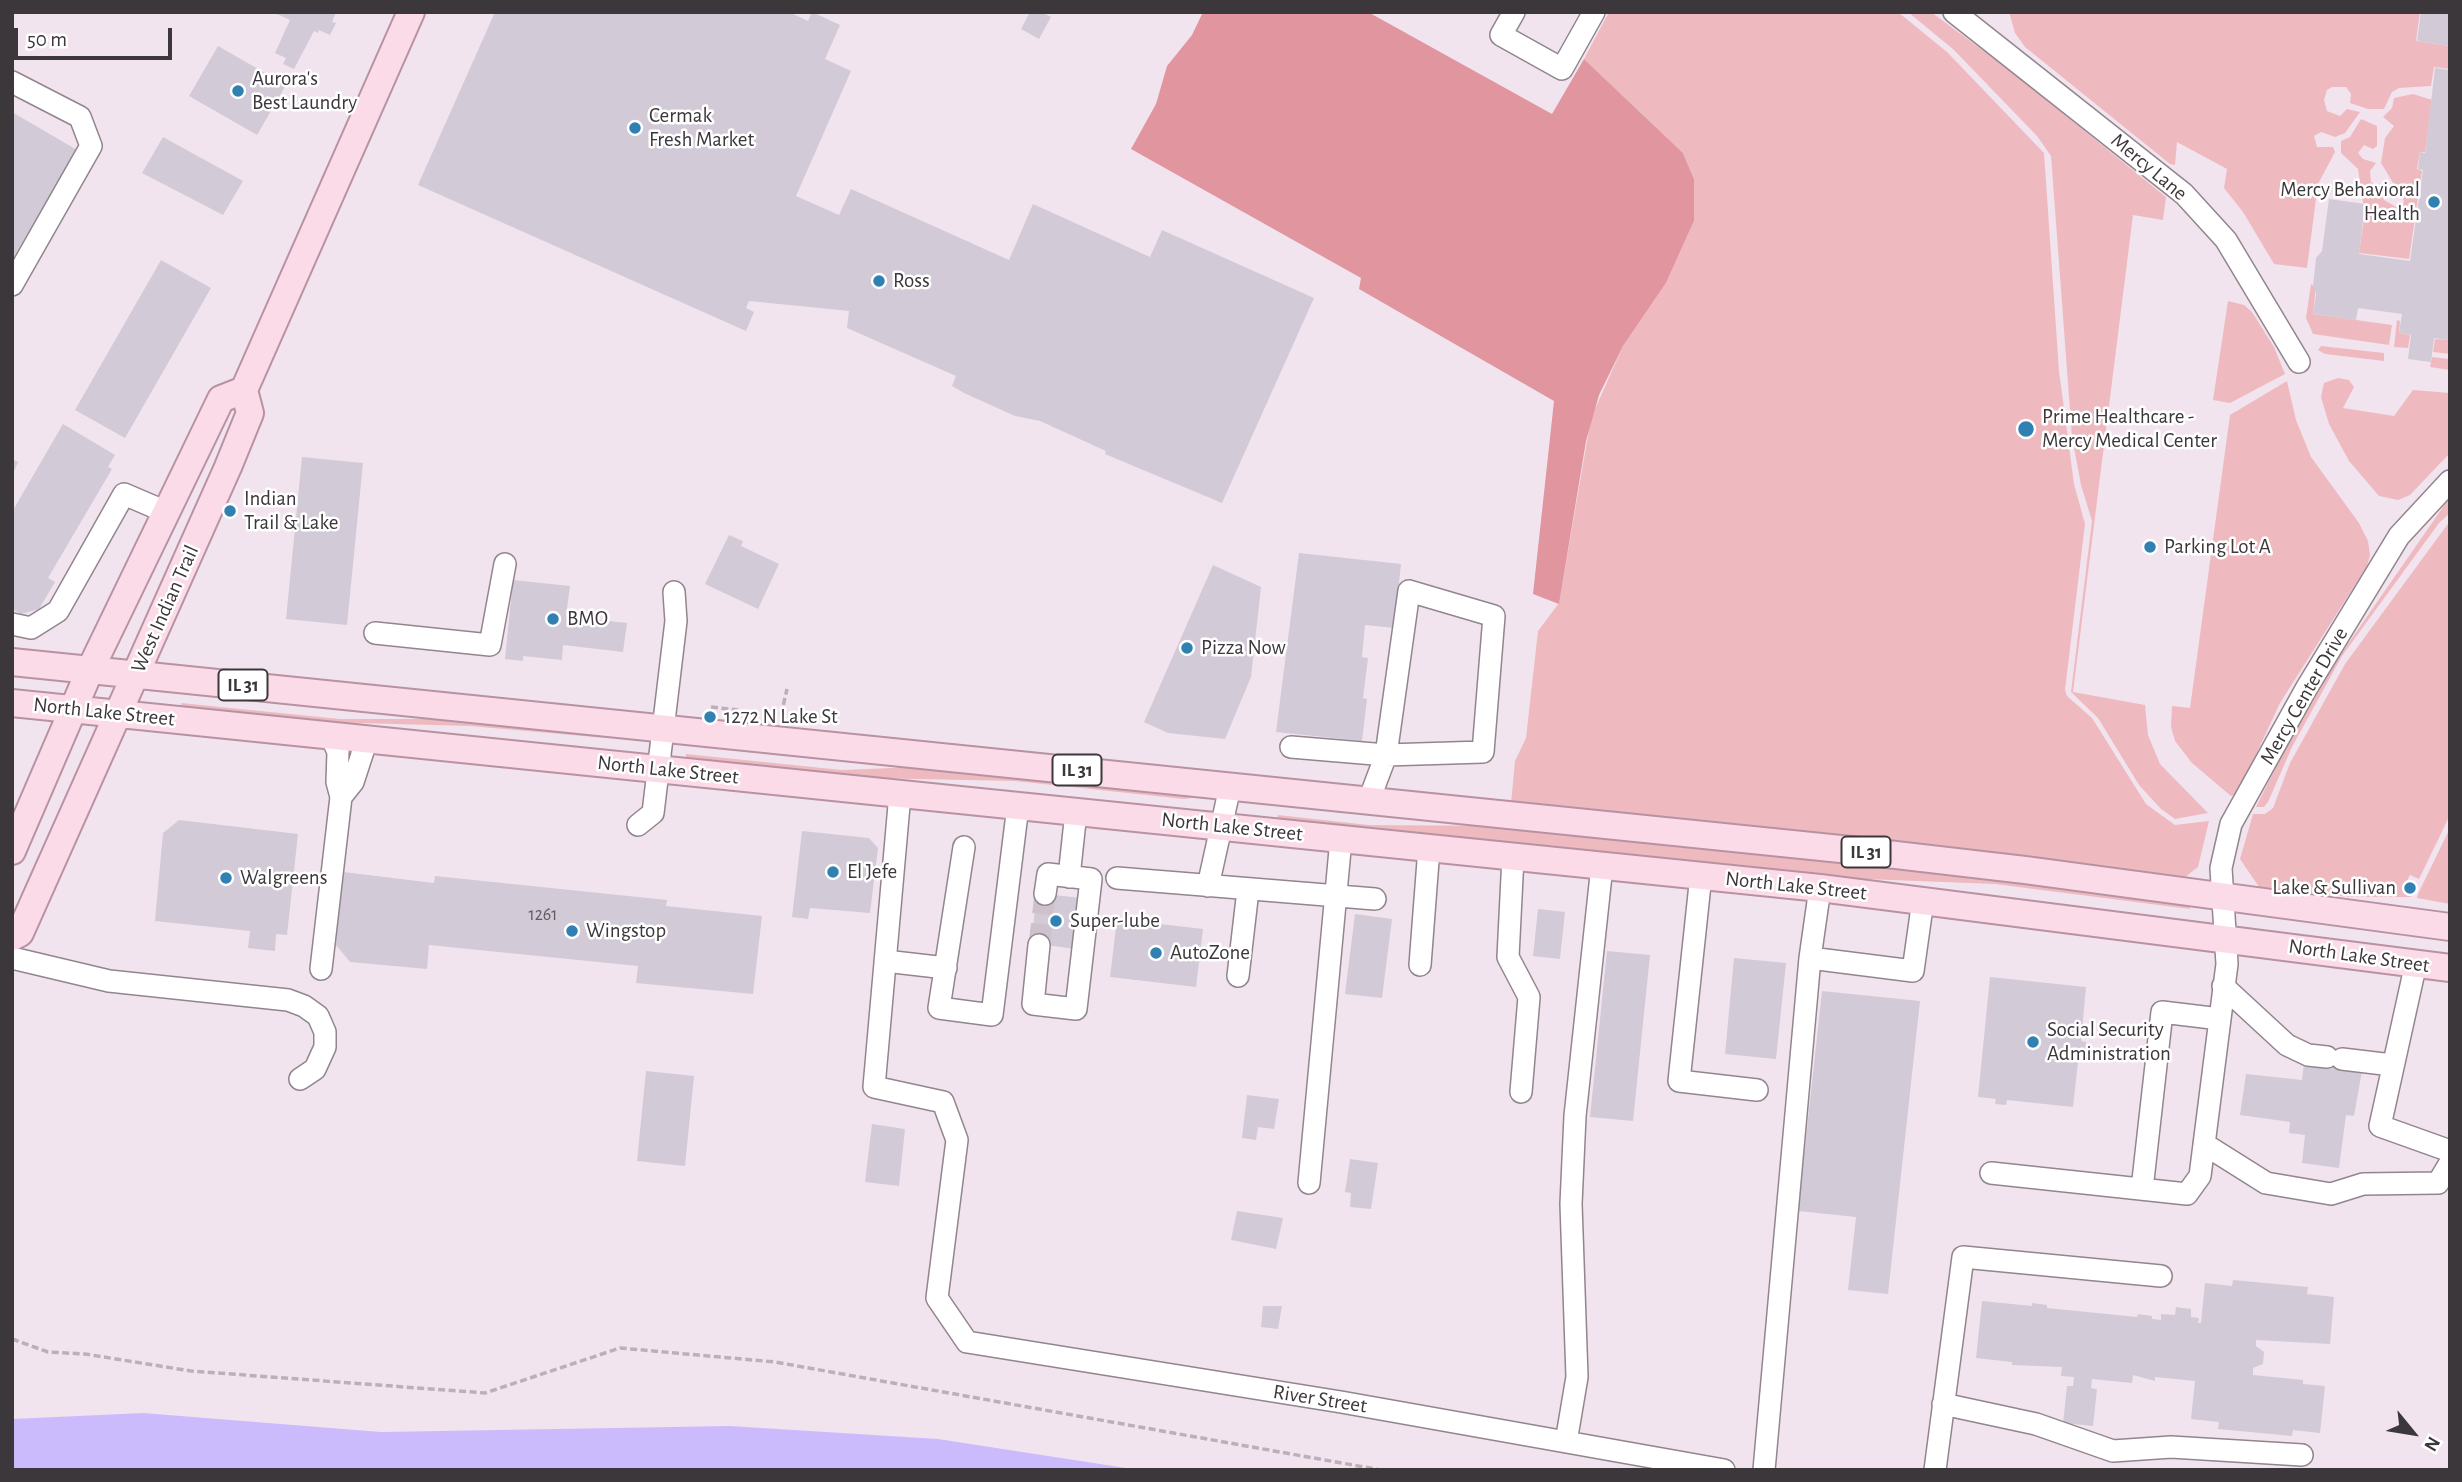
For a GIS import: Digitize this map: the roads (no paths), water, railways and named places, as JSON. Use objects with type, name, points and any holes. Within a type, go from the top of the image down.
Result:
[{"type":"main road","name":"West Indian Trail","points":[[12,937],[20,933],[250,413],[244,390],[411,12]]},
{"type":"main road","name":"West Indian Trail","points":[[12,851],[90,670],[220,399],[244,390]]},
{"type":"main road","name":"North Lake Street","points":[[12,662],[1947,861],[2450,927]]},
{"type":"main road","name":"North Lake Street","points":[[12,703],[1513,858],[1701,875],[2225,937],[2450,968]]},
{"type":"street","points":[[1514,12],[1501,35],[1562,69],[1594,12]]},
{"type":"street","name":"Mercy Lane","points":[[1954,12],[2184,194],[2226,240],[2299,362]]},
{"type":"street","points":[[12,82],[80,117],[91,146],[12,285]]},
{"type":"street","name":"Mercy Center Drive","points":[[2142,1189],[2187,1194],[2200,1176],[2227,964],[2221,868],[2231,824],[2306,689],[2399,536],[2450,481]]},
{"type":"street","points":[[12,624],[31,628],[58,611],[124,494],[166,512]]},
{"type":"street","points":[[375,633],[490,645],[505,564]]},
{"type":"street","points":[[1291,747],[1386,755],[1483,752],[1494,616],[1409,591],[1386,755],[1369,800]]},
{"type":"street","points":[[638,825],[653,813],[676,621],[674,592]]},
{"type":"street","points":[[321,969],[341,797],[337,782],[338,752],[331,736]]},
{"type":"street","points":[[341,797],[353,782],[367,739]]},
{"type":"street","points":[[1208,886],[1230,787]]},
{"type":"street","points":[[900,793],[885,961],[946,968]]},
{"type":"street","points":[[964,846],[939,1009],[992,1015],[1018,806]]},
{"type":"street","points":[[1046,945],[1032,1004],[1076,1009],[1091,879],[1058,886],[1076,812]]},
{"type":"street","points":[[1309,1183],[1340,839]]},
{"type":"street","points":[[1419,965],[1429,848]]},
{"type":"street","points":[[1513,858],[1508,957],[1529,997],[1521,1092]]},
{"type":"street","points":[[1566,1442],[1577,1377],[1571,1204],[1575,1116],[1602,866]]},
{"type":"street","points":[[1701,875],[1679,1081],[1756,1090]]},
{"type":"street","points":[[1117,878],[1374,900]]},
{"type":"street","points":[[1764,1470],[1810,958],[1820,888]]},
{"type":"street","points":[[1238,976],[1248,890]]},
{"type":"street","points":[[1810,958],[1913,971],[1923,900]]},
{"type":"street","points":[[12,958],[109,982],[288,1000],[304,1006],[318,1016],[326,1032],[325,1048],[315,1069],[300,1079]]},
{"type":"street","name":"River Street","points":[[885,961],[874,1087],[943,1102],[957,1140],[937,1298],[967,1342],[1341,1402],[1724,1470]]},
{"type":"street","points":[[2416,963],[2380,1126],[2450,1151]]},
{"type":"street","points":[[2223,986],[2287,1045],[2308,1055],[2392,1065]]},
{"type":"street","points":[[1990,1173],[2142,1189],[2162,1012],[2220,1019]]},
{"type":"street","points":[[2204,1143],[2266,1183],[2331,1194],[2362,1184],[2438,1183],[2450,1163]]},
{"type":"street","points":[[1935,1470],[1963,1257],[2161,1276]]},
{"type":"street","points":[[1943,1404],[2036,1424],[2113,1451],[2171,1447],[2301,1455]]},
{"type":"tunnel","points":[[1039,945],[1045,894]]},
{"type":"place","name":"Aurora's Best Laundry","points":[[238,91]]},
{"type":"place","name":"Cermak Fresh Market","points":[[635,128]]},
{"type":"place","name":"Mercy Behavioral Health","points":[[2434,202]]},
{"type":"place","name":"Ross","points":[[879,281]]},
{"type":"place","name":"Prime Healthcare - Mercy Medical Center","points":[[2026,429]]},
{"type":"place","name":"Indian Trail & Lake","points":[[230,511]]},
{"type":"place","name":"Parking Lot A","points":[[2150,547]]},
{"type":"place","name":"BMO","points":[[553,619]]},
{"type":"place","name":"Pizza Now","points":[[1187,648]]},
{"type":"place","name":"1272 N Lake St","points":[[710,717]]},
{"type":"place","name":"El Jefe","points":[[833,872]]},
{"type":"place","name":"Walgreens","points":[[226,878]]},
{"type":"place","name":"Lake & Sullivan","points":[[2410,888]]},
{"type":"place","name":"Super-lube","points":[[1056,921]]},
{"type":"place","name":"Wingstop","points":[[572,931]]},
{"type":"place","name":"AutoZone","points":[[1156,953]]},
{"type":"place","name":"Social Security Administration","points":[[2033,1042]]}]
